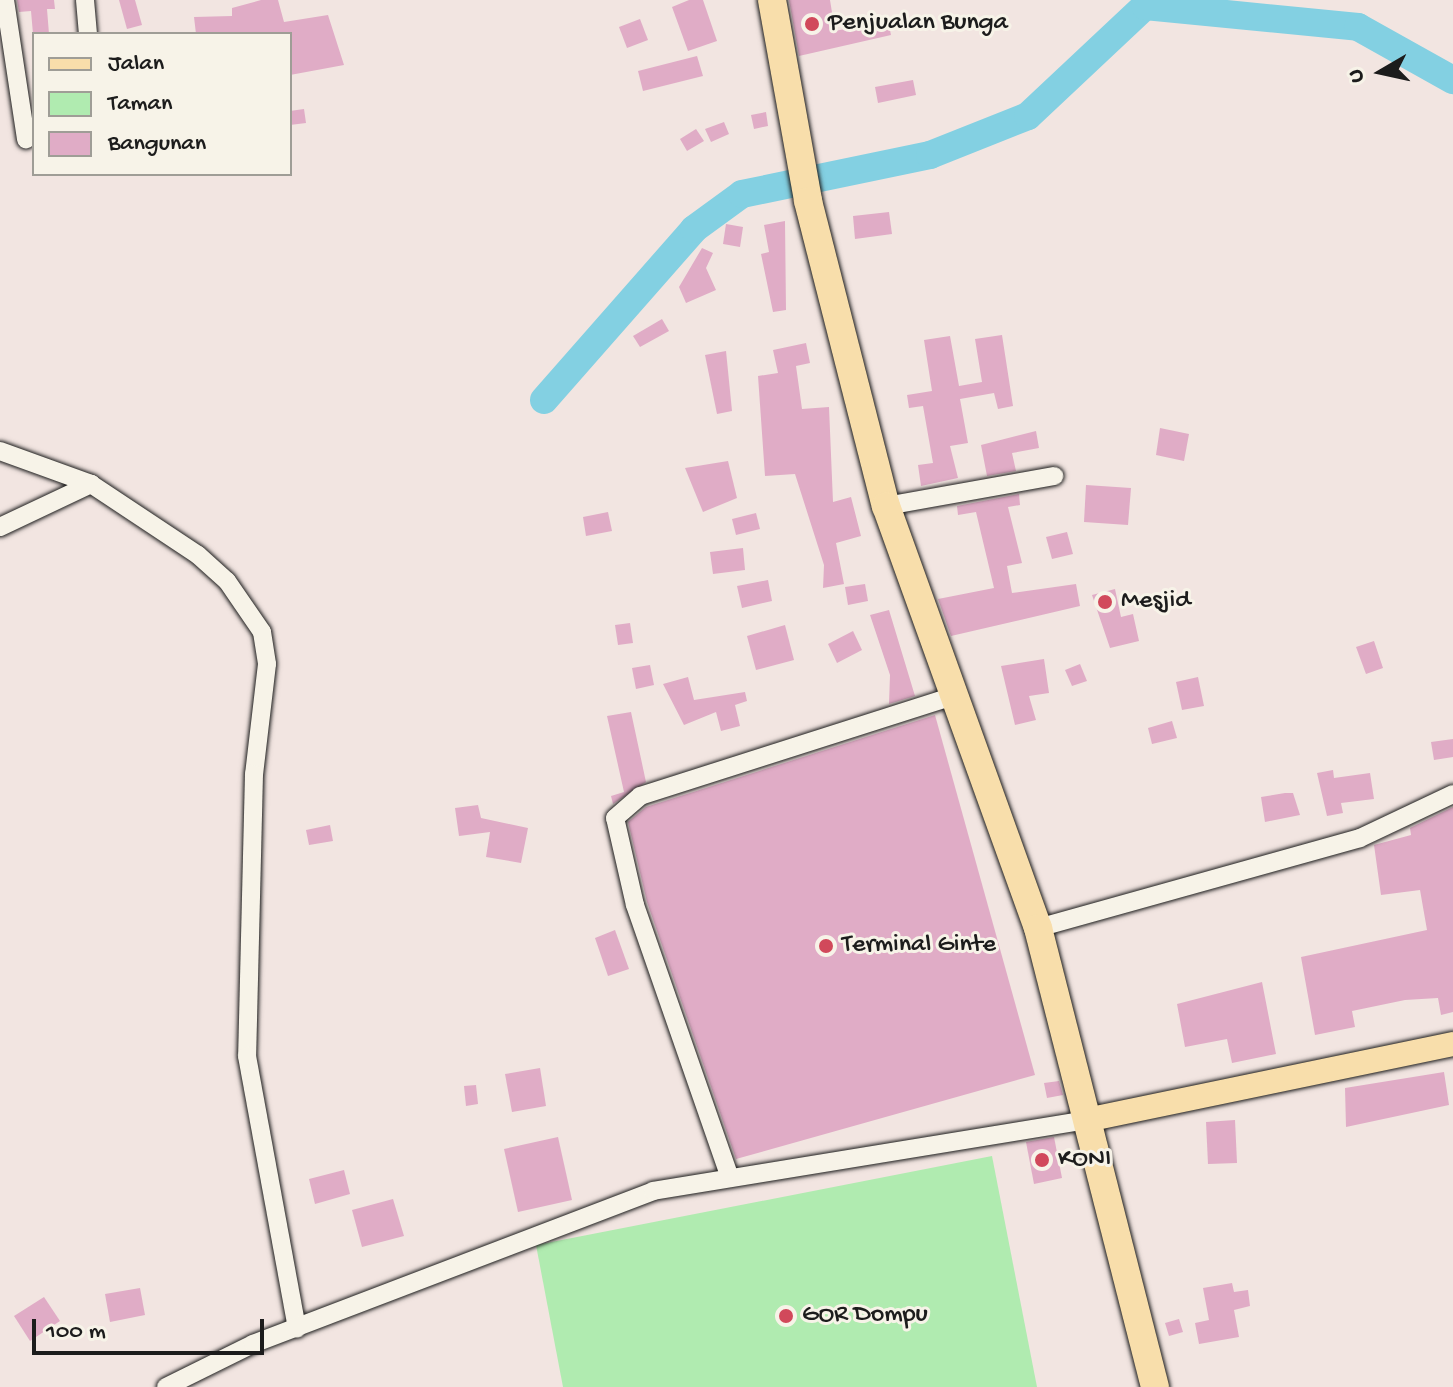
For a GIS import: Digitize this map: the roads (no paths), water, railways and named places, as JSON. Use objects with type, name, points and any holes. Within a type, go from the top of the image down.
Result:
[{"type":"highway","points":[[772,0],[808,201],[886,506],[950,697],[1038,928],[1091,1119],[1155,1387]]},
{"type":"main road","points":[[1091,1119],[1453,1044]]},
{"type":"street","points":[[5,0],[26,139]]},
{"type":"street","points":[[85,0],[88,32]]},
{"type":"street","points":[[0,451],[91,484],[198,555],[227,581],[262,632],[267,664],[253,788],[247,1056],[297,1328]]},
{"type":"street","points":[[886,506],[1054,476]]},
{"type":"street","points":[[0,527],[91,484]]},
{"type":"street","points":[[729,1175],[635,905],[615,818],[640,796],[950,697]]},
{"type":"street","points":[[1038,928],[1360,838],[1453,794]]},
{"type":"street","points":[[166,1387],[297,1328],[653,1191],[729,1175],[1091,1119]]},
{"type":"waterway","points":[[544,400],[694,229],[742,194],[930,155],[1028,116],[1145,6],[1358,27],[1453,80]]},
{"type":"place","name":"Penjualan Bunga","points":[[812,24]]},
{"type":"place","name":"Mesjid","points":[[1105,602]]},
{"type":"place","name":"Terminal Ginte","points":[[826,946]]},
{"type":"place","name":"KONI","points":[[1042,1160]]},
{"type":"place","name":"GOR Dompu","points":[[786,1316]]}]
